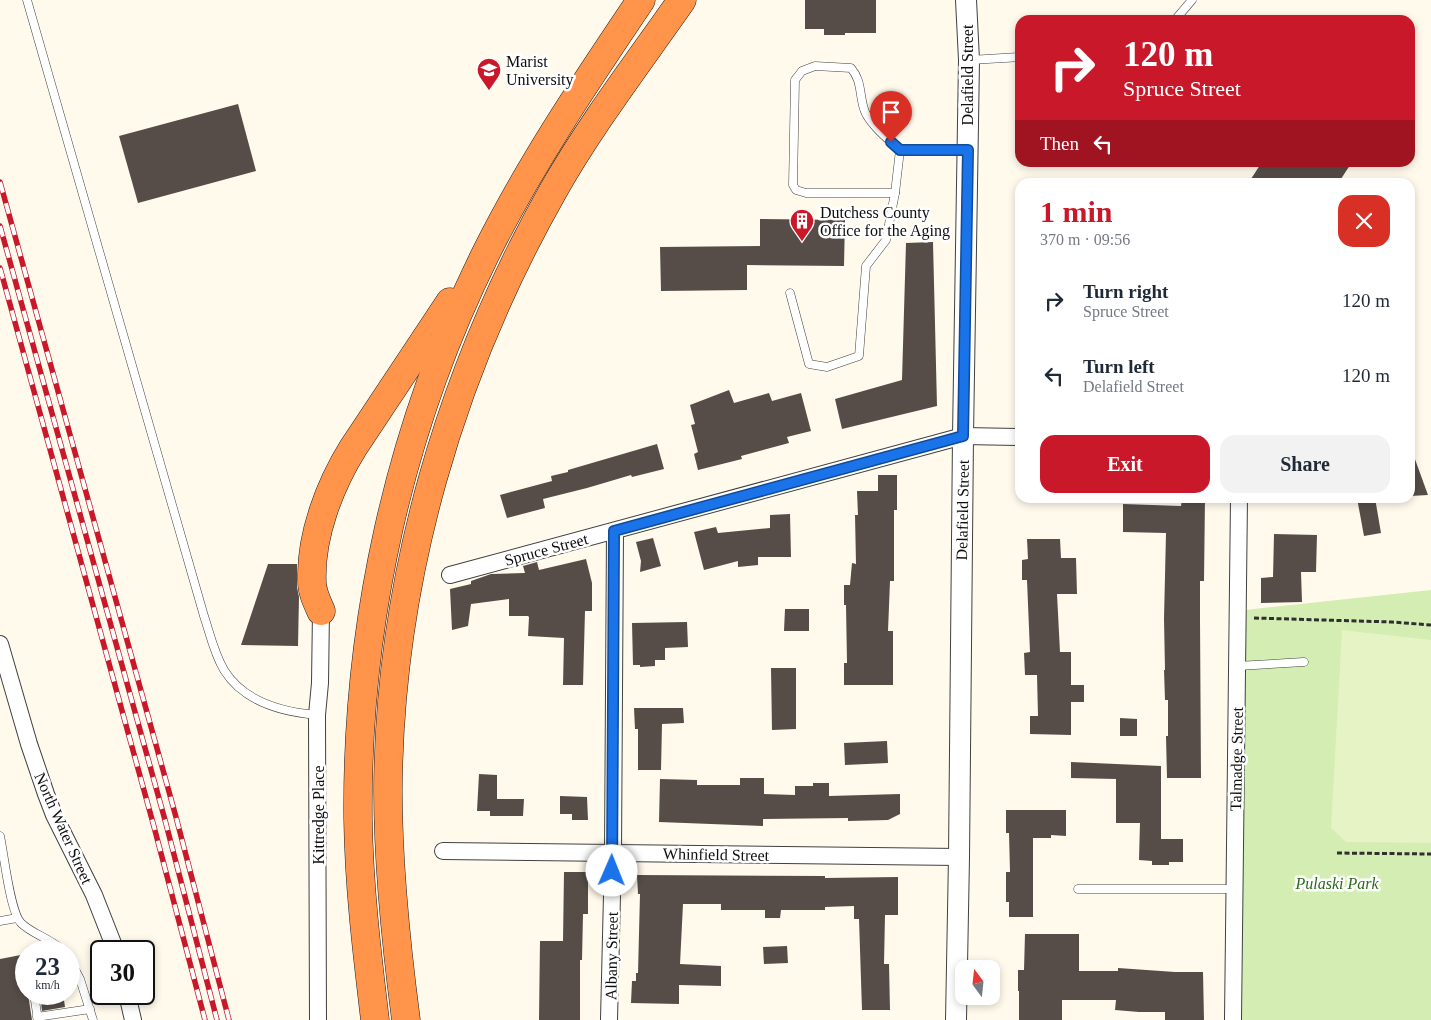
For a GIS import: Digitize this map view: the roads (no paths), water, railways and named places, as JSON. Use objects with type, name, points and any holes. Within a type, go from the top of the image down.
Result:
[{"type":"highway","points":[[375,1020],[361,892],[358,813],[361,715],[372,619],[386,540],[403,471],[436,370],[461,306],[508,209],[544,148],[641,0]]},
{"type":"highway","points":[[406,1020],[392,894],[388,824],[389,755],[394,684],[403,616],[416,547],[433,478],[465,379],[491,314],[521,251],[554,189],[591,130],[682,0]]},
{"type":"highway","points":[[321,611],[312,582],[315,548],[327,500],[339,472],[361,435],[435,324],[484,257]]},
{"type":"street","name":"Delafield Street","points":[[956,1020],[969,60],[966,0]]},
{"type":"street","name":"Spruce Street","points":[[450,575],[963,436],[1015,437]]},
{"type":"street","name":"Talmadge Street","points":[[1233,1020],[1239,503]]},
{"type":"street","name":"Albany Street","points":[[609,1020],[613,853],[614,531]]},
{"type":"street","name":"Kittredge Place","points":[[318,1020],[317,715],[320,683],[321,611]]},
{"type":"street","name":"North Water Street","points":[[0,644],[29,744],[46,794],[54,815],[94,895],[112,940]]},
{"type":"street","name":"Whinfield Street","points":[[443,851],[959,857]]},
{"type":"street","points":[[130,1005],[133,1020]]},
{"type":"lane","points":[[27,0],[210,637],[218,657],[233,682],[244,692],[284,710],[317,715]]},
{"type":"lane","points":[[1179,15],[1192,0]]},
{"type":"lane","points":[[969,60],[1015,57]]},
{"type":"lane","points":[[894,193],[806,193],[796,190],[793,185],[795,80],[802,71],[815,66],[850,68],[857,75],[864,110],[882,133],[900,150],[968,150]]},
{"type":"lane","points":[[790,293],[810,364],[827,367],[860,356],[866,266],[886,240],[900,150]]},
{"type":"lane","points":[[1237,666],[1304,662]]},
{"type":"lane","points":[[0,836],[12,903],[17,918],[29,929],[50,940]]},
{"type":"lane","points":[[1078,889],[1235,890]]},
{"type":"lane","points":[[0,921],[17,918]]},
{"type":"lane","points":[[80,979],[93,1020]]},
{"type":"lane","points":[[36,1005],[38,1019],[90,1008]]},
{"type":"railway","points":[[0,182],[176,817],[229,1020]]},
{"type":"railway","points":[[0,226],[165,820],[217,1020]]},
{"type":"railway","points":[[0,268],[153,823],[205,1020]]},
{"type":"place","name":"Marist University","points":[[489,91]]},
{"type":"place","name":"Dutchess County Office for the Aging","points":[[802,242]]},
{"type":"park label","name":"Pulaski Park","points":[[1337,883]]}]
